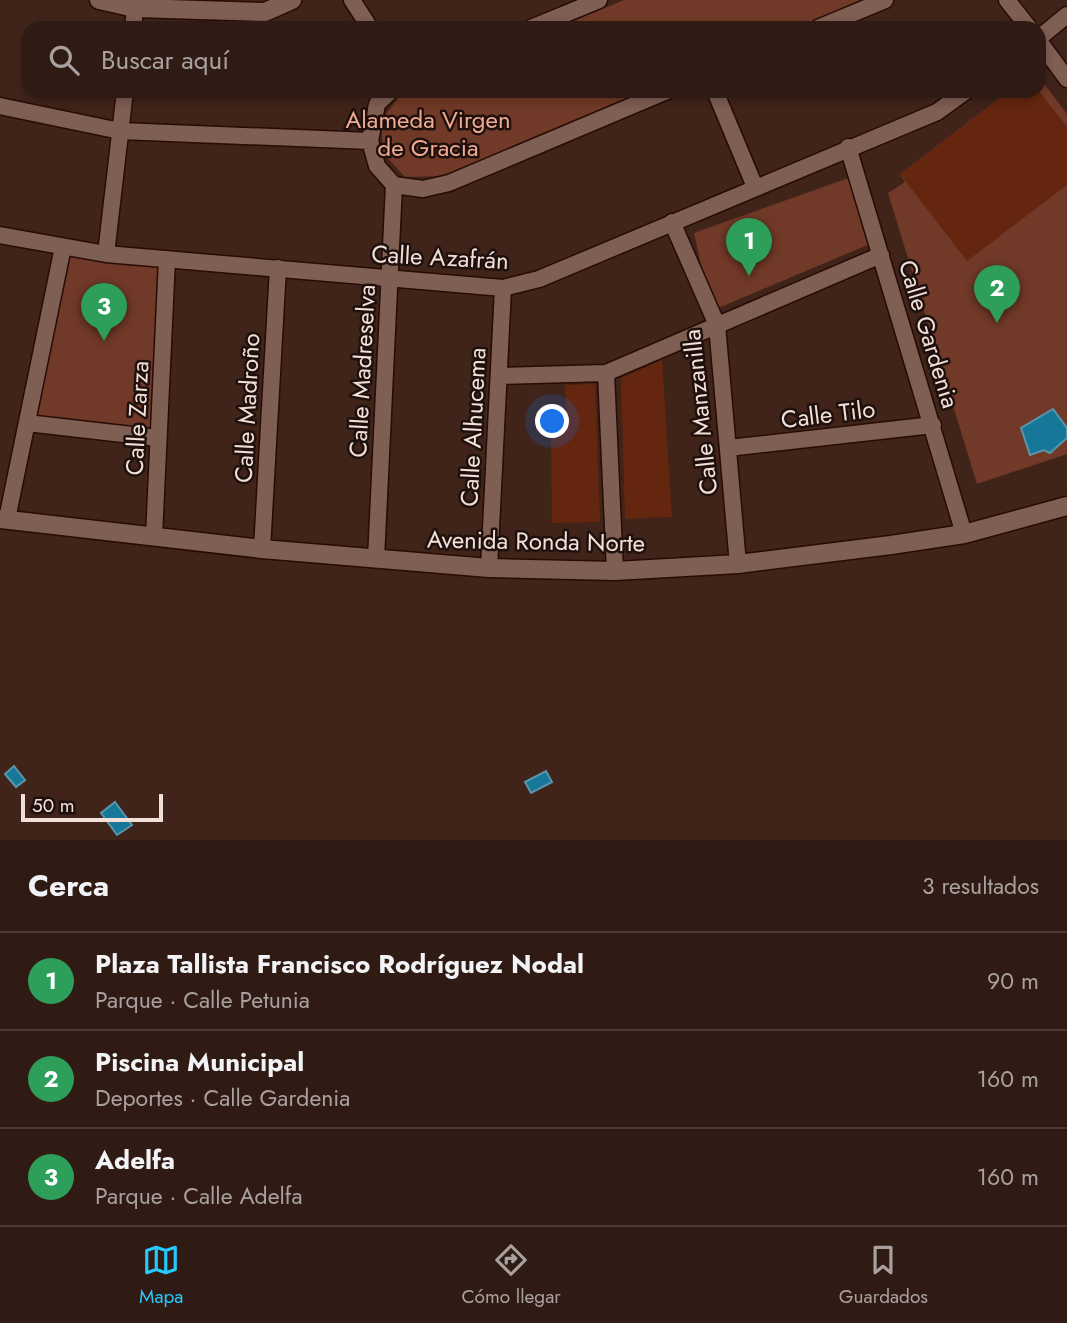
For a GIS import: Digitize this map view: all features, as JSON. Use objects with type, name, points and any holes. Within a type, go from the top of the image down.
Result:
[{"type":"street","points":[[99,0],[135,8],[265,12],[292,0]]},
{"type":"street","points":[[352,0],[366,21]]},
{"type":"street","points":[[548,21],[599,0]]},
{"type":"street","points":[[835,21],[885,0]]},
{"type":"street","points":[[1007,0],[1024,21]]},
{"type":"street","points":[[134,21],[135,8]]},
{"type":"street","points":[[1046,34],[1067,15]]},
{"type":"street","points":[[1046,50],[1067,79]]},
{"type":"street","points":[[106,254],[124,98]]},
{"type":"street","points":[[383,98],[377,104],[370,141],[377,166],[394,185],[423,189],[449,183],[650,98]]},
{"type":"street","points":[[718,98],[755,187]]},
{"type":"street","name":"Calle Azafrán","points":[[0,235],[106,254],[503,288],[539,279],[848,147],[937,112],[956,98]]},
{"type":"street","points":[[0,106],[121,131],[370,141]]},
{"type":"street","name":"Calle Gardenia","points":[[848,147],[964,534]]},
{"type":"street","name":"Calle Madreselva","points":[[376,559],[394,185]]},
{"type":"street","name":"Calle Manzanilla","points":[[672,222],[717,325],[738,564]]},
{"type":"street","points":[[4,519],[27,423],[63,247]]},
{"type":"street","points":[[499,376],[606,373],[881,255]]},
{"type":"street","name":"Calle Zarza","points":[[153,536],[167,259]]},
{"type":"street","name":"Calle Madroño","points":[[262,549],[278,268]]},
{"type":"street","name":"Calle Alhucema","points":[[489,568],[503,288]]},
{"type":"street","points":[[606,373],[615,571]]},
{"type":"street","points":[[27,423],[158,438]]},
{"type":"street","name":"Calle Tilo","points":[[728,448],[933,425]]},
{"type":"street","name":"Avenida Ronda Norte","points":[[4,519],[262,549],[376,559],[489,568],[615,571],[738,564],[964,534],[1067,506]]},
{"type":"green space","points":[[624,0],[863,0],[814,21],[574,21]]},
{"type":"green space","points":[[1046,86],[1067,114],[1067,454],[977,484],[888,193],[905,182],[900,174],[1000,98],[1046,98]]},
{"type":"green space","name":"Alameda Virgen de Gracia","points":[[398,98],[630,98],[445,176],[405,177],[383,153],[381,121]]},
{"type":"green space","points":[[857,175],[877,241],[711,311],[694,233]]},
{"type":"green space","points":[[63,247],[167,259],[158,438],[27,423]]},
{"type":"water","points":[[1053,409],[1067,428],[1067,438],[1050,453],[1044,450],[1030,455],[1021,428]]},
{"type":"water","points":[[14,766],[25,780],[16,787],[5,774]]},
{"type":"water","points":[[546,771],[552,782],[531,793],[525,782]]},
{"type":"water","points":[[115,802],[132,825],[117,835],[101,813]]},
{"type":"building","points":[[1000,98],[1044,98],[1067,127],[1067,185],[967,261],[900,174]]},
{"type":"building","points":[[662,360],[672,517],[625,519],[621,378]]},
{"type":"building","points":[[595,384],[600,522],[552,523],[551,425],[567,425],[565,385]]},
{"type":"place","name":"Plaza Tallista Francisco Rodríguez Nodal","points":[[749,276]]},
{"type":"place","name":"Piscina Municipal","points":[[997,323]]},
{"type":"place","name":"Adelfa","points":[[104,341]]}]
